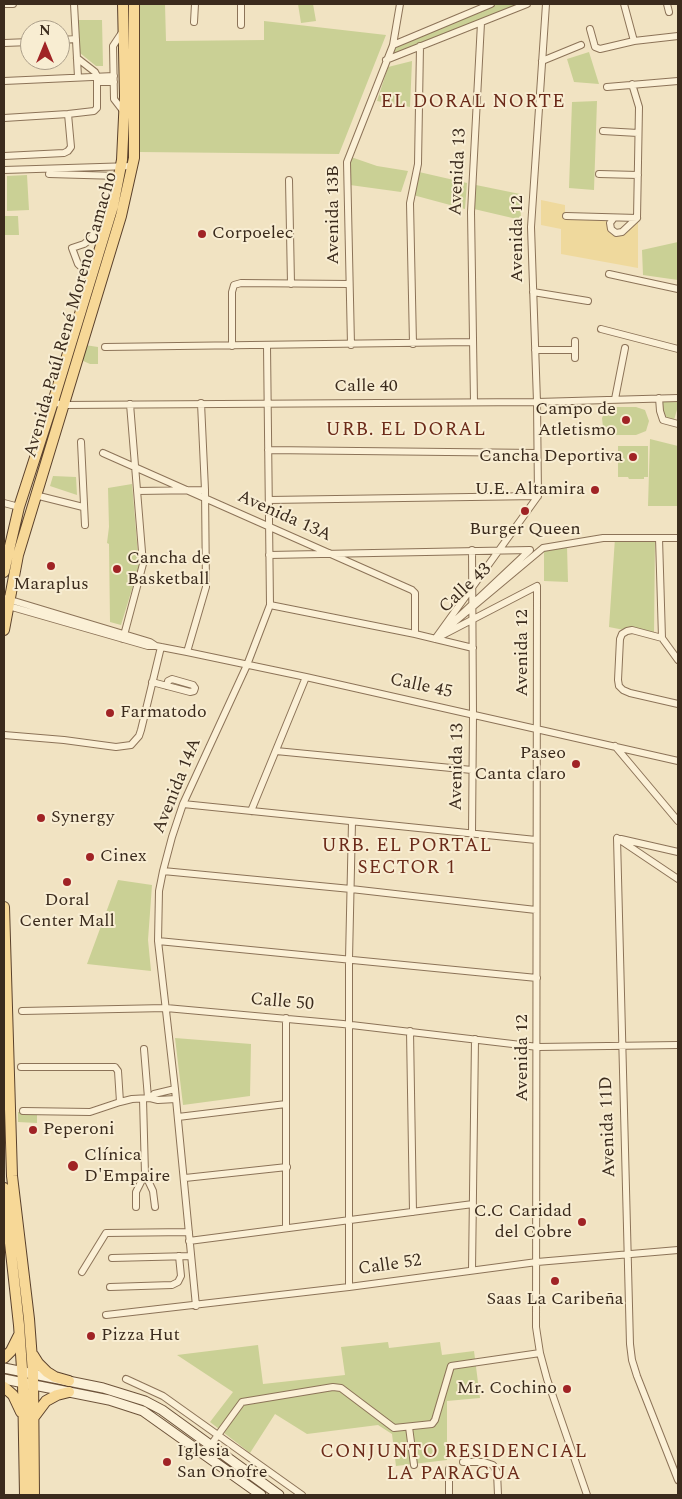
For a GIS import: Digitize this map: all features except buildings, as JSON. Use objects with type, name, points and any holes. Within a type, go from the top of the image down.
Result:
[{"type":"main road","name":"Avenida Paúl René Moreno Camacho","points":[[4,630],[6,602],[18,554],[120,171],[124,112],[123,4]]},
{"type":"main road","name":"Avenida Paúl René Moreno Camacho","points":[[4,572],[19,507],[58,404],[121,216],[132,166],[135,123],[134,4]]},
{"type":"main road","points":[[4,907],[7,1135],[25,1282],[33,1373],[28,1384],[25,1495]]},
{"type":"main road","points":[[4,1188],[17,1294],[22,1371],[28,1384]]},
{"type":"main road","points":[[4,1358],[12,1351],[20,1334]]},
{"type":"main road","points":[[31,1350],[38,1363],[48,1372],[55,1377],[69,1381]]},
{"type":"main road","points":[[4,1368],[103,1388],[145,1401],[162,1410],[279,1495]]},
{"type":"main road","points":[[4,1379],[109,1400],[143,1411],[261,1495]]},
{"type":"main road","points":[[4,1386],[13,1395],[28,1417],[34,1495]]},
{"type":"main road","points":[[28,1417],[46,1401],[69,1392]]},
{"type":"street","points":[[4,4],[12,4]]},
{"type":"street","points":[[74,4],[78,77]]},
{"type":"street","points":[[194,22],[195,4]]},
{"type":"street","points":[[241,25],[242,4]]},
{"type":"street","name":"Avenida 13B","points":[[351,345],[346,162],[392,45],[400,4]]},
{"type":"street","points":[[392,45],[491,4]]},
{"type":"street","points":[[386,60],[527,4]]},
{"type":"street","name":"Avenida 12","points":[[538,496],[531,227],[546,4]]},
{"type":"street","points":[[624,4],[634,41]]},
{"type":"street","points":[[667,4],[669,12]]},
{"type":"street","name":"Avenida 13","points":[[474,402],[471,212],[481,23]]},
{"type":"street","points":[[590,28],[596,48],[678,36]]},
{"type":"street","points":[[123,30],[113,46],[114,99],[124,112]]},
{"type":"street","points":[[70,39],[76,39]]},
{"type":"street","points":[[4,43],[20,42]]},
{"type":"street","points":[[542,61],[581,45]]},
{"type":"street","points":[[413,344],[410,203],[418,164],[420,46]]},
{"type":"street","points":[[4,118],[94,111],[97,108],[98,79],[95,72],[77,58]]},
{"type":"street","points":[[4,81],[78,77],[114,79]]},
{"type":"street","points":[[607,87],[678,81]]},
{"type":"street","points":[[614,218],[610,223],[611,229],[616,233],[622,232],[637,218],[639,107],[632,84]]},
{"type":"street","points":[[4,156],[64,153],[68,151],[71,147],[68,114]]},
{"type":"street","points":[[603,132],[638,133]]},
{"type":"street","points":[[49,174],[120,171],[132,166]]},
{"type":"street","points":[[4,170],[120,171]]},
{"type":"street","points":[[599,174],[638,176]]},
{"type":"street","points":[[289,180],[291,284]]},
{"type":"street","points":[[91,276],[78,264],[72,248],[84,244],[92,238],[115,195]]},
{"type":"street","points":[[566,216],[637,218]]},
{"type":"street","points":[[609,274],[678,289]]},
{"type":"street","points":[[232,346],[232,292],[234,285],[241,283],[349,284]]},
{"type":"street","points":[[533,292],[588,301]]},
{"type":"street","points":[[601,329],[678,349]]},
{"type":"street","points":[[535,350],[575,354],[575,341]]},
{"type":"street","points":[[105,347],[472,342]]},
{"type":"street","name":"Avenida 14A","points":[[196,1306],[176,1089],[158,941],[159,890],[172,837],[183,804],[247,664],[270,605],[267,346]]},
{"type":"street","points":[[615,399],[624,348]]},
{"type":"street","points":[[660,398],[660,411],[663,420],[678,424]]},
{"type":"street","name":"Calle 40","points":[[58,404],[537,402],[678,398]]},
{"type":"street","points":[[187,652],[206,587],[205,490],[201,403]]},
{"type":"street","points":[[124,637],[143,564],[130,404]]},
{"type":"street","points":[[81,442],[85,525]]},
{"type":"street","points":[[268,450],[537,453]]},
{"type":"street","name":"Avenida 13A","points":[[103,453],[412,590],[415,593],[415,634]]},
{"type":"street","points":[[137,491],[205,490]]},
{"type":"street","points":[[35,495],[83,507]]},
{"type":"street","points":[[269,500],[538,496]]},
{"type":"street","points":[[435,639],[538,496]]},
{"type":"street","points":[[4,502],[19,507]]},
{"type":"street","name":"Calle 43","points":[[435,639],[544,548],[603,538],[678,538]]},
{"type":"street","points":[[658,538],[662,638],[678,660]]},
{"type":"street","name":"Avenida 13","points":[[472,550],[472,834]]},
{"type":"street","name":"Calle 43","points":[[269,555],[530,550],[435,639]]},
{"type":"street","name":"Avenida 12","points":[[435,639],[538,586],[536,1328],[547,1379],[587,1495]]},
{"type":"street","name":"Calle 45","points":[[6,602],[124,637],[150,642],[158,647],[247,664],[678,761]]},
{"type":"street","points":[[270,605],[415,634],[473,648]]},
{"type":"street","points":[[662,638],[632,630],[622,634],[620,639],[619,686],[630,693],[678,704]]},
{"type":"street","points":[[4,736],[64,740],[116,747],[126,746],[135,741],[139,736],[158,647]]},
{"type":"street","points":[[251,811],[306,677]]},
{"type":"street","points":[[152,682],[167,686]]},
{"type":"street","points":[[615,746],[678,821]]},
{"type":"street","points":[[276,751],[472,770]]},
{"type":"street","points":[[183,804],[536,840]]},
{"type":"street","points":[[349,1287],[349,959],[352,822]]},
{"type":"street","points":[[617,838],[678,852]]},
{"type":"street","points":[[617,838],[678,879]]},
{"type":"street","name":"Avenida 11D","points":[[617,838],[630,1344],[632,1360],[641,1388],[678,1480]]},
{"type":"street","points":[[163,870],[351,888],[536,910]]},
{"type":"street","points":[[158,941],[537,978]]},
{"type":"street","name":"Calle 50","points":[[22,1011],[166,1008],[410,1031],[538,1047],[678,1045]]},
{"type":"street","points":[[286,1018],[286,1228]]},
{"type":"street","points":[[410,1031],[413,1212]]},
{"type":"street","points":[[472,1270],[475,1039]]},
{"type":"street","points":[[136,1207],[136,1192],[145,1174],[147,1098],[144,1049]]},
{"type":"street","points":[[21,1067],[114,1067],[118,1071],[120,1102]]},
{"type":"street","points":[[147,1098],[154,1094],[176,1089]]},
{"type":"street","points":[[23,1111],[90,1112],[120,1102],[147,1098],[158,1100],[176,1099]]},
{"type":"street","points":[[178,1117],[286,1104]]},
{"type":"street","points":[[185,1178],[287,1167]]},
{"type":"street","points":[[145,1174],[153,1191],[155,1207]]},
{"type":"street","points":[[190,1241],[473,1204]]},
{"type":"street","points":[[82,1272],[106,1233],[189,1232]]},
{"type":"street","name":"Calle 52","points":[[106,1315],[196,1306],[537,1262],[678,1250]]},
{"type":"street","points":[[110,1287],[172,1285],[178,1282],[181,1276],[179,1256]]},
{"type":"street","points":[[112,1258],[191,1256]]},
{"type":"street","points":[[210,1446],[240,1403],[244,1401],[333,1387],[341,1388],[394,1428],[434,1423],[450,1366],[540,1353]]},
{"type":"street","points":[[126,1379],[163,1396],[302,1495]]},
{"type":"street","points":[[409,1427],[414,1466]]},
{"type":"street","points":[[463,1462],[484,1462],[493,1465],[497,1472],[498,1495]]},
{"type":"street","points":[[449,1468],[449,1495]]},
{"type":"green space","points":[[140,4],[165,4],[166,41],[264,40],[264,21],[386,35],[339,154],[139,152]]},
{"type":"green space","points":[[298,4],[313,4],[316,21],[301,23]]},
{"type":"green space","points":[[494,4],[523,4],[388,58],[393,46]]},
{"type":"green space","points":[[78,20],[102,20],[103,66],[96,66],[80,53]]},
{"type":"green space","points":[[589,52],[599,84],[574,82],[567,59]]},
{"type":"green space","points":[[412,61],[410,107],[377,101],[388,67]]},
{"type":"green space","points":[[597,101],[594,190],[569,188],[572,102]]},
{"type":"green space","points":[[351,157],[377,166],[408,171],[401,192],[350,185],[349,163]]},
{"type":"green space","points":[[419,172],[467,183],[465,209],[413,195]]},
{"type":"green space","points":[[27,175],[29,210],[7,211],[7,176]]},
{"type":"green space","points":[[476,185],[520,194],[521,220],[474,209]]},
{"type":"green space","points":[[4,216],[18,216],[19,235],[4,235]]},
{"type":"green space","points":[[678,242],[678,280],[643,275],[642,250]]},
{"type":"green space","points":[[85,345],[98,347],[98,364],[90,364],[81,360]]},
{"type":"green space","points":[[678,398],[674,420],[660,416],[659,399]]},
{"type":"green space","name":"Campo de Atletismo","points":[[613,407],[636,407],[645,410],[649,421],[646,431],[636,435],[614,435],[607,431],[603,427],[602,418],[606,410]]},
{"type":"green space","points":[[650,439],[678,446],[678,506],[648,506]]},
{"type":"green space","name":"Cancha Deportiva","points":[[618,446],[648,446],[648,477],[644,477],[644,479],[629,479],[628,477],[618,477]]},
{"type":"green space","points":[[53,476],[76,477],[77,495],[50,486]]},
{"type":"green space","points":[[132,484],[139,566],[121,625],[110,622],[109,544],[107,543],[109,527],[108,488]]},
{"type":"green space","points":[[615,538],[655,538],[654,636],[609,627]]},
{"type":"green space","points":[[567,546],[568,582],[544,581],[544,550]]},
{"type":"green space","points":[[118,880],[152,885],[148,940],[151,971],[87,964]]},
{"type":"green space","points":[[175,1038],[251,1044],[250,1096],[183,1105]]},
{"type":"green space","points":[[18,1112],[37,1112],[37,1123],[18,1122]]},
{"type":"green space","points":[[388,1342],[389,1348],[440,1342],[442,1355],[474,1351],[480,1398],[447,1401],[447,1460],[396,1466],[392,1434],[378,1425],[307,1434],[275,1414],[250,1453],[210,1422],[233,1392],[177,1355],[258,1345],[263,1384],[345,1375],[341,1347]]},
{"type":"sand","points":[[541,200],[565,205],[565,216],[612,218],[609,224],[616,234],[638,219],[638,268],[561,254],[561,229],[541,225]]},
{"type":"place","name":"Corpoelec","points":[[202,234]]},
{"type":"place","name":"Campo de Atletismo","points":[[626,420]]},
{"type":"place","name":"Cancha Deportiva","points":[[633,457]]},
{"type":"place","name":"U.E. Altamira","points":[[595,490]]},
{"type":"place","name":"Burger Queen","points":[[525,511]]},
{"type":"place","name":"Maraplus","points":[[51,566]]},
{"type":"place","name":"Cancha de Basketball","points":[[117,569]]},
{"type":"place","name":"Farmatodo","points":[[110,713]]},
{"type":"place","name":"Paseo Canta claro","points":[[576,764]]},
{"type":"place","name":"Synergy","points":[[41,818]]},
{"type":"place","name":"Cinex","points":[[90,857]]},
{"type":"place","name":"Doral Center Mall","points":[[67,882]]},
{"type":"place","name":"Peperoni","points":[[33,1130]]},
{"type":"place","name":"Clínica D'Empaire","points":[[73,1166]]},
{"type":"place","name":"C.C Caridad del Cobre","points":[[582,1222]]},
{"type":"place","name":"Saas La Caribeña","points":[[555,1281]]},
{"type":"place","name":"Pizza Hut","points":[[91,1336]]},
{"type":"place","name":"Mr. Cochino","points":[[567,1389]]},
{"type":"place","name":"Iglesia San Onofre","points":[[167,1462]]},
{"type":"district","name":"EL DORAL NORTE","points":[[473,103]]},
{"type":"district","name":"URB. EL DORAL","points":[[406,431]]},
{"type":"district","name":"URB. EL PORTAL SECTOR 1","points":[[407,858]]},
{"type":"district","name":"CONJUNTO RESIDENCIAL LA PARAGUA","points":[[454,1464]]}]
